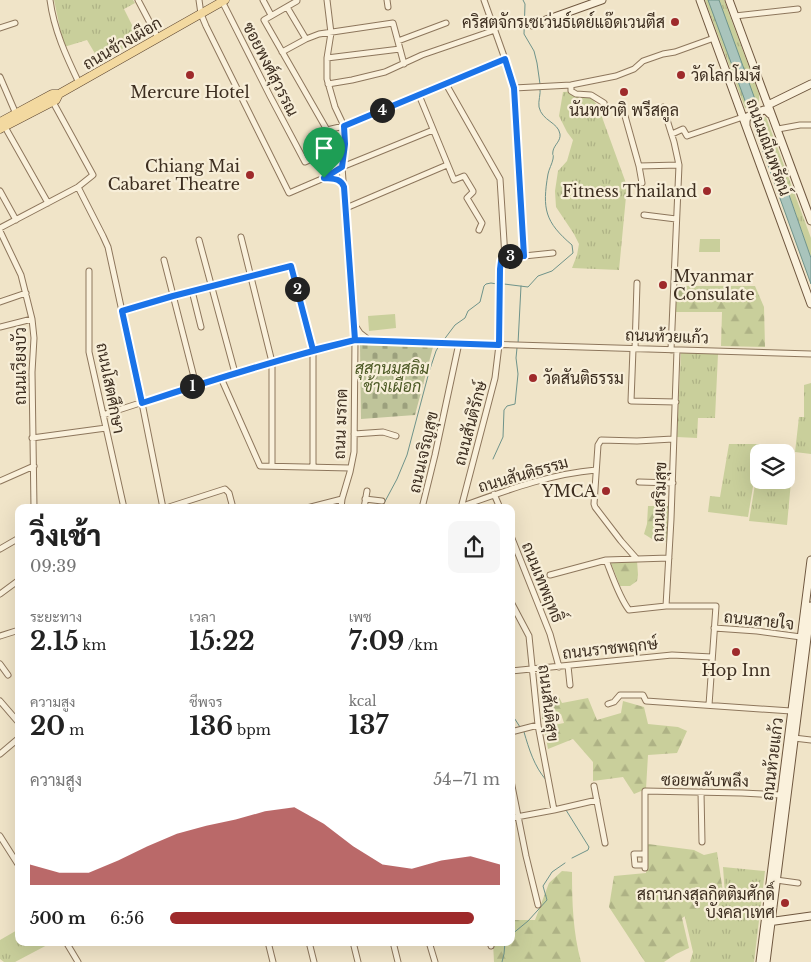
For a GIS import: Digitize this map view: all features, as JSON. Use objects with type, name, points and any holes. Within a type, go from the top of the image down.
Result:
[{"type":"main road","points":[[532,26],[602,0]]},
{"type":"main road","name":"ถนนมณีนพรัตน์","points":[[700,0],[739,106],[747,115],[747,127],[811,304]]},
{"type":"main road","points":[[729,0],[763,93],[765,107],[778,129],[811,220]]},
{"type":"main road","name":"ถนนช้างเผือก","points":[[2,126],[53,102],[60,94],[224,1]]},
{"type":"main road","points":[[747,115],[811,84]]},
{"type":"main road","name":"ถนนช้างเผือก","points":[[2,126],[16,114],[52,94],[60,94]]},
{"type":"main road","name":"ถนนห้วยแก้ว","points":[[760,962],[776,880],[794,738],[794,711],[801,637],[811,560]]},
{"type":"main road","name":"ถนนห้วยแก้ว","points":[[766,962],[768,922],[781,795],[811,606]]},
{"type":"main road","points":[[768,922],[811,916]]},
{"type":"street","points":[[50,0],[57,31],[66,57],[79,83]]},
{"type":"street","points":[[138,0],[158,38]]},
{"type":"street","points":[[199,0],[201,14],[289,193],[324,178],[342,167],[433,130]]},
{"type":"street","points":[[263,0],[271,16]]},
{"type":"street","points":[[297,0],[264,20],[327,130],[344,126],[505,59]]},
{"type":"street","points":[[327,0],[331,23],[327,58],[328,84],[335,107],[344,126]]},
{"type":"street","points":[[387,0],[388,7]]},
{"type":"street","points":[[484,0],[514,88],[524,256]]},
{"type":"street","name":"ซอยพงศ์สุวรรณ","points":[[224,1],[270,96],[305,162],[345,144]]},
{"type":"street","points":[[287,7],[306,39]]},
{"type":"street","points":[[735,16],[798,9]]},
{"type":"street","points":[[0,28],[15,23]]},
{"type":"street","points":[[282,52],[319,34],[393,23],[404,64]]},
{"type":"street","points":[[398,41],[446,23]]},
{"type":"street","points":[[328,84],[385,72],[422,55],[495,30]]},
{"type":"street","points":[[514,88],[571,85],[616,76],[634,70],[643,61],[714,38]]},
{"type":"street","points":[[327,58],[400,49]]},
{"type":"street","points":[[0,77],[16,114]]},
{"type":"street","name":"ถนนสันติรักษ์","points":[[446,84],[500,179],[505,257],[501,261],[500,269],[499,345],[495,378],[460,504]]},
{"type":"street","points":[[571,85],[571,91],[574,93],[591,95],[604,102]]},
{"type":"street","points":[[419,95],[454,180],[464,176],[473,190],[467,198],[482,222],[479,230]]},
{"type":"street","points":[[0,230],[78,187],[93,174],[53,102]]},
{"type":"street","points":[[663,107],[679,165],[671,350]]},
{"type":"street","points":[[672,134],[683,129],[687,136],[747,115]]},
{"type":"street","points":[[625,116],[642,183]]},
{"type":"street","points":[[778,129],[800,125],[811,126]]},
{"type":"street","points":[[2,126],[48,203]]},
{"type":"street","name":"ถนน มรกต","points":[[341,504],[354,452],[355,340],[342,167],[345,144],[344,126]]},
{"type":"street","points":[[346,208],[447,165]]},
{"type":"street","points":[[639,166],[679,165]]},
{"type":"street","points":[[324,178],[338,180],[342,182],[344,187]]},
{"type":"street","points":[[78,187],[108,247],[163,504]]},
{"type":"street","points":[[0,191],[16,220]]},
{"type":"street","points":[[644,215],[676,219]]},
{"type":"street","name":"ถนนเวียงบัว","points":[[0,230],[21,275],[32,319],[34,338],[32,372],[34,504]]},
{"type":"street","points":[[241,237],[272,362],[272,465]]},
{"type":"street","points":[[200,240],[235,374]]},
{"type":"street","points":[[505,257],[553,253]]},
{"type":"street","points":[[164,260],[196,385]]},
{"type":"street","points":[[122,311],[291,266],[313,350],[313,467]]},
{"type":"street","name":"ถนนโสตศึกษา","points":[[89,272],[89,352],[123,504]]},
{"type":"street","points":[[637,283],[631,401],[676,402]]},
{"type":"street","points":[[192,291],[201,327]]},
{"type":"street","points":[[0,302],[26,293]]},
{"type":"street","points":[[0,328],[32,319]]},
{"type":"street","points":[[354,324],[368,340]]},
{"type":"street","name":"ถนนห้วยแก้ว","points":[[103,415],[272,362],[355,340],[811,354]]},
{"type":"street","name":"ถนนเจริญสุข","points":[[423,504],[436,455],[459,343]]},
{"type":"street","name":"ถนนเสริมสุข","points":[[666,606],[673,483],[677,350]]},
{"type":"street","points":[[221,378],[260,466],[350,468]]},
{"type":"street","points":[[32,438],[106,428]]},
{"type":"street","points":[[354,434],[383,432],[396,436]]},
{"type":"street","points":[[636,558],[595,507],[598,445],[601,440],[674,439]]},
{"type":"street","points":[[0,481],[34,466]]},
{"type":"street","name":"ถนนสันติธรรม","points":[[467,504],[514,487],[574,472],[596,470]]},
{"type":"street","points":[[639,482],[673,483]]},
{"type":"street","points":[[177,504],[225,489],[229,493],[232,504]]},
{"type":"street","points":[[364,504],[367,491]]},
{"type":"street","points":[[494,494],[498,504]]},
{"type":"street","points":[[323,504],[342,499]]},
{"type":"street","points":[[365,499],[382,501]]},
{"type":"street","points":[[0,549],[15,540]]},
{"type":"street","name":"ถนนเทพฤทธิ์","points":[[515,546],[550,634],[559,667]]},
{"type":"street","points":[[550,575],[606,560],[669,558]]},
{"type":"street","points":[[606,560],[629,610],[666,606],[716,606],[709,705]]},
{"type":"street","points":[[0,593],[15,583]]},
{"type":"street","name":"ถนนสันติสุข","points":[[515,610],[529,636],[538,725],[554,810]]},
{"type":"street","name":"ถนนสายใจ","points":[[714,628],[801,637]]},
{"type":"street","points":[[0,636],[15,631]]},
{"type":"street","name":"ถนนราชพฤกษ์","points":[[515,670],[672,655],[712,657]]},
{"type":"street","points":[[0,664],[8,674]]},
{"type":"street","points":[[568,666],[570,685]]},
{"type":"street","points":[[608,704],[614,702],[620,695],[642,695],[646,701],[653,702],[794,711]]},
{"type":"street","points":[[0,701],[15,718]]},
{"type":"street","points":[[515,731],[538,725]]},
{"type":"street","points":[[794,738],[811,740]]},
{"type":"street","points":[[0,754],[15,741]]},
{"type":"street","points":[[594,786],[605,843]]},
{"type":"street","name":"ซอยพลับพลึง","points":[[645,854],[634,854],[635,865],[645,867],[645,854],[645,791],[781,795]]},
{"type":"street","points":[[701,792],[702,842]]},
{"type":"street","points":[[515,798],[538,905]]},
{"type":"street","points":[[515,817],[597,800]]},
{"type":"street","points":[[0,836],[15,860]]},
{"type":"street","points":[[776,880],[798,883]]},
{"type":"street","points":[[68,946],[78,962]]},
{"type":"street","points":[[269,946],[273,962]]},
{"type":"street","points":[[310,946],[314,962]]},
{"type":"street","points":[[354,946],[358,962]]},
{"type":"street","points":[[394,946],[398,962]]},
{"type":"street","points":[[430,946],[435,962]]},
{"type":"green space","points":[[54,0],[133,0],[135,3],[124,9],[139,39],[100,62],[87,40],[64,47]]},
{"type":"green space","points":[[705,0],[724,0],[759,94],[759,103],[752,107],[745,108]]},
{"type":"green space","points":[[578,91],[590,96],[598,106],[627,186],[619,270],[572,268],[579,244],[556,207],[555,191],[558,171],[567,161],[573,140],[559,116],[563,92]]},
{"type":"green space","points":[[766,117],[811,238],[811,258],[763,118]]},
{"type":"green space","points":[[700,239],[720,239],[720,252],[699,252]]},
{"type":"green space","points":[[676,286],[755,286],[764,307],[765,347],[721,346],[722,312],[675,312]]},
{"type":"green space","points":[[395,314],[396,328],[369,331],[368,316]]},
{"type":"green space","name":"สุสานมุสลิม ช้างเผือก","points":[[360,345],[433,347],[415,415],[361,419]]},
{"type":"green space","points":[[681,352],[718,354],[715,418],[698,418],[697,438],[677,437]]},
{"type":"green space","points":[[811,383],[811,454],[795,452],[799,417],[804,417],[804,385]]},
{"type":"green space","points":[[729,444],[750,444],[750,489],[753,489],[748,517],[708,512],[710,496],[720,497]]},
{"type":"green space","points":[[754,489],[790,489],[787,525],[749,521]]},
{"type":"green space","points":[[648,506],[670,506],[668,542],[652,539],[644,534],[647,524]]},
{"type":"green space","points":[[637,560],[637,581],[630,586],[620,586],[611,563]]},
{"type":"green space","points":[[559,697],[562,703],[588,698],[597,720],[621,713],[623,701],[644,707],[648,724],[678,727],[687,731],[677,753],[648,755],[646,789],[634,794],[623,777],[593,781],[593,762],[573,739],[548,749],[544,727],[564,723],[561,714],[542,719],[542,699]]},
{"type":"green space","points":[[648,844],[694,850],[704,855],[717,852],[723,892],[719,904],[697,909],[682,918],[689,948],[664,962],[645,962],[609,907],[614,876],[646,873]]},
{"type":"green space","points":[[723,867],[765,871],[754,962],[690,962],[693,952],[683,909],[725,895]]},
{"type":"green space","points":[[562,871],[572,872],[576,940],[581,962],[494,962],[493,946],[515,946],[515,920],[535,920],[549,883]]},
{"type":"green space","points":[[15,931],[15,946],[45,946],[15,962],[4,962],[0,959],[0,940]]},
{"type":"water","points":[[708,0],[719,0],[756,102],[747,106]]},
{"type":"water","points":[[762,117],[811,258],[811,284],[752,121]]},
{"type":"waterway","points":[[523,0],[525,4],[524,34],[534,51],[540,84]]},
{"type":"waterway","points":[[504,284],[528,287],[538,276],[552,271],[573,253],[572,245],[551,222],[546,206],[545,197],[548,174],[560,134],[559,130],[541,112],[539,107],[540,88]]},
{"type":"waterway","points":[[443,341],[455,325],[465,318],[468,311],[480,302],[484,286],[491,283],[497,284]]},
{"type":"waterway","points":[[518,344],[521,286]]},
{"type":"waterway","points":[[384,504],[407,455],[429,372],[440,344]]},
{"type":"waterway","points":[[493,459],[503,437],[504,410],[507,406],[515,404],[518,374],[517,348]]},
{"type":"waterway","points":[[515,719],[520,727]]},
{"type":"waterway","points":[[523,730],[535,763],[546,780]]},
{"type":"waterway","points":[[566,810],[589,847],[588,850],[572,858]]},
{"type":"waterway","points":[[515,932],[528,921],[547,900],[543,886],[552,872],[565,863]]},
{"type":"waterway","points":[[502,962],[505,946]]},
{"type":"place","name":"คริสตจักรเซเว่นธ์เดย์แอ๊ดเวนตีส","points":[[675,22]]},
{"type":"place","name":"Mercure Hotel","points":[[190,75]]},
{"type":"place","name":"วัดโลกโมฬี","points":[[681,75]]},
{"type":"place","name":"นันทชาติ พรีสคูล","points":[[624,92]]},
{"type":"place","name":"Chiang Mai Cabaret Theatre","points":[[250,175]]},
{"type":"place","name":"Fitness Thailand","points":[[707,191]]},
{"type":"place","name":"Myanmar Consulate","points":[[663,285]]},
{"type":"place","name":"วัดสันติธรรม","points":[[533,378]]},
{"type":"place","name":"YMCA","points":[[606,491]]},
{"type":"place","name":"Hop Inn","points":[[736,652]]},
{"type":"place","name":"สถานกงสุลกิตติมศักดิ์ บังคลาเทศ","points":[[785,903]]},
{"type":"route","points":[[324,178],[338,180],[342,182],[344,187],[355,340],[313,350],[142,403],[122,311],[291,266],[313,350],[355,340],[499,345],[501,261],[505,257],[524,256],[514,88],[505,59],[344,126],[345,144],[342,167],[324,178]]}]
